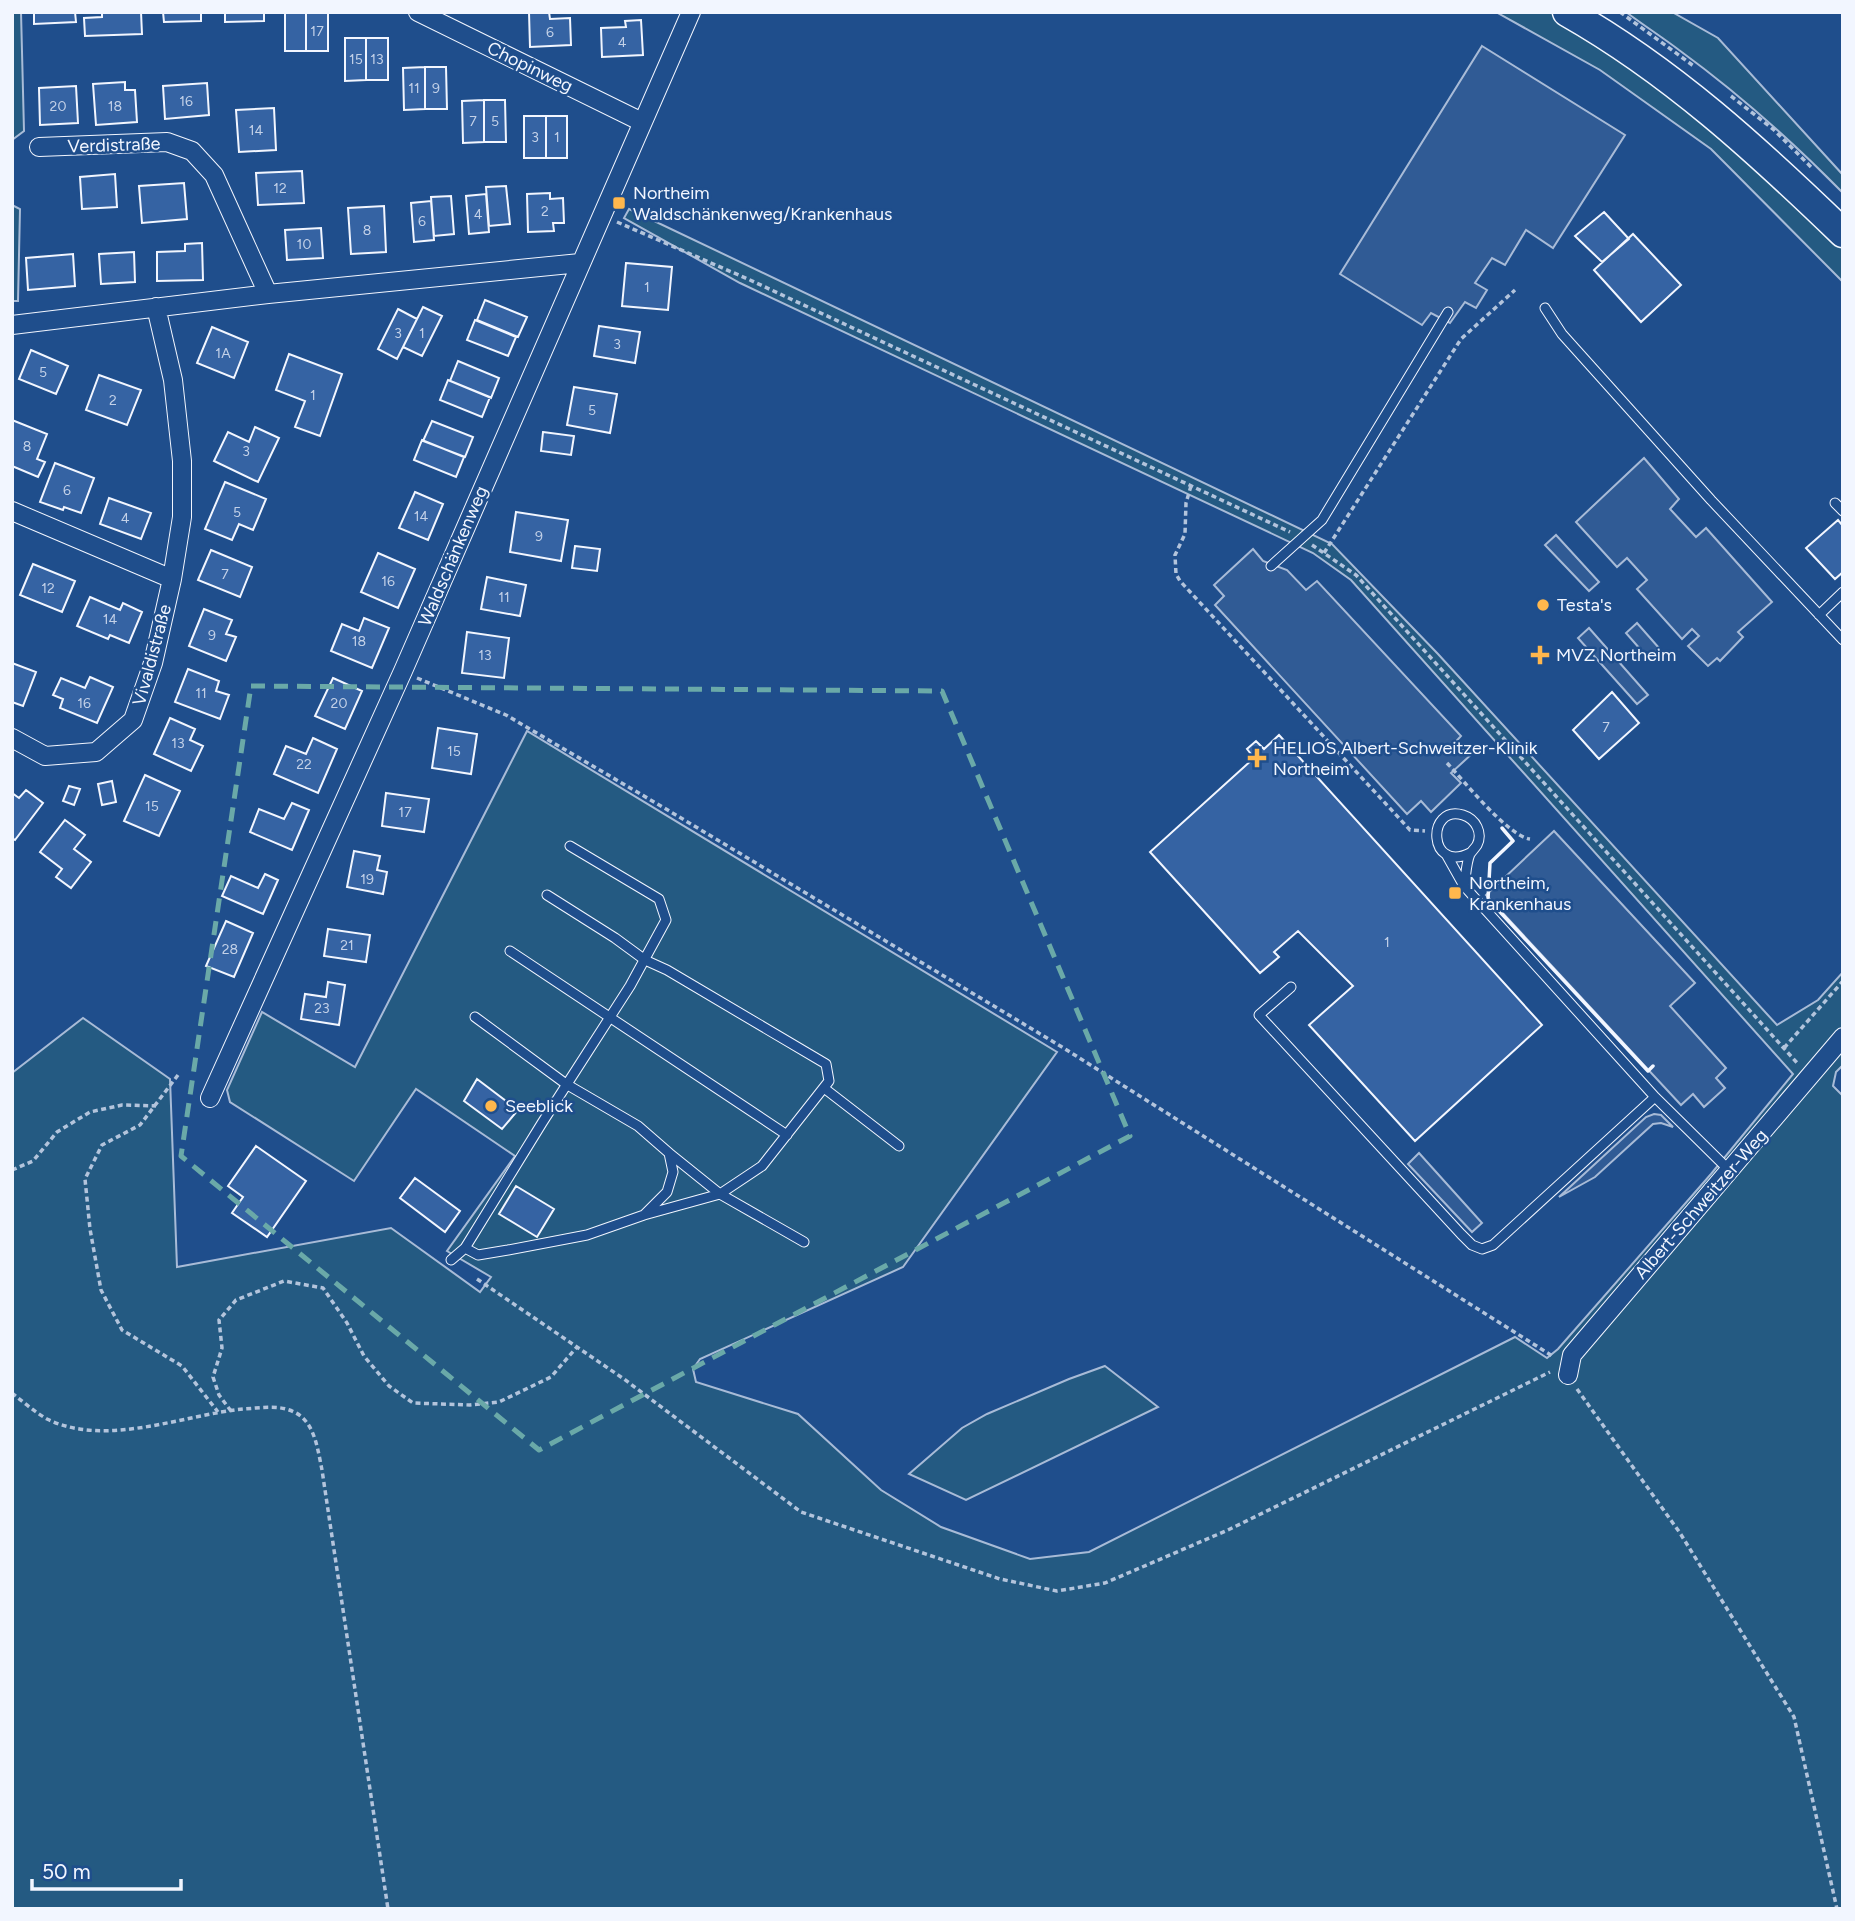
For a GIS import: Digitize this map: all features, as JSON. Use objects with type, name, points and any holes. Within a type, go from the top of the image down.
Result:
[{"type":"main road","points":[[1567,12],[1613,38],[1681,86],[1759,152],[1843,233]]},
{"type":"street","name":"Chopinweg","points":[[418,12],[642,122]]},
{"type":"street","name":"Waldschänkenweg","points":[[210,1098],[402,671],[691,12]]},
{"type":"street","name":"Verdistraße","points":[[40,147],[167,142],[192,151],[214,175],[268,294]]},
{"type":"street","points":[[12,325],[268,294],[580,264]]},
{"type":"street","name":"Vivaldistraße","points":[[12,738],[45,756],[96,752],[133,720],[153,663],[172,579],[182,517],[182,461],[173,380],[156,307]]},
{"type":"street","points":[[12,512],[172,579]]},
{"type":"street","name":"Albert-Schweitzer-Weg","points":[[1564,1371],[1572,1355],[1843,1037]]},
{"type":"lane","points":[[1545,308],[1571,344],[1711,500],[1843,640]]},
{"type":"lane","points":[[1271,566],[1322,520],[1448,312]]},
{"type":"lane","points":[[1835,503],[1843,511]]},
{"type":"lane","points":[[1819,615],[1843,592]]},
{"type":"lane","points":[[1464,886],[1471,853],[1479,836],[1472,819],[1454,814],[1443,820],[1436,832],[1438,844],[1464,886],[1655,1097],[1729,1170]]},
{"type":"lane","points":[[451,1259],[465,1248],[645,960],[666,920],[659,899],[570,846]]},
{"type":"lane","points":[[1446,854],[1458,857],[1471,853]]},
{"type":"lane","points":[[465,1248],[478,1255],[587,1235],[644,1214],[720,1194],[762,1166],[829,1081],[826,1064],[667,970],[645,960],[547,895]]},
{"type":"lane","points":[[510,951],[787,1135]]},
{"type":"lane","points":[[1291,986],[1259,1015],[1461,1234],[1472,1245],[1482,1249],[1493,1245],[1655,1097]]},
{"type":"lane","points":[[475,1017],[566,1084],[638,1126],[720,1194],[804,1242]]},
{"type":"lane","points":[[824,1088],[899,1146]]},
{"type":"lane","points":[[644,1214],[667,1192],[673,1172],[669,1153]]},
{"type":"path","points":[[602,215],[751,280],[1304,539],[1324,552],[1356,575],[1809,1076]]},
{"type":"path","points":[[1324,552],[1461,340],[1516,290]]},
{"type":"path","points":[[1191,486],[1186,503],[1185,534],[1175,555],[1176,574],[1180,581],[1410,830],[1436,832]]},
{"type":"path","points":[[402,671],[506,715],[1062,1047],[1553,1354],[1590,1410],[1680,1533],[1794,1717],[1838,1909]]},
{"type":"path","points":[[1447,763],[1521,838],[1530,839]]},
{"type":"path","points":[[1481,813],[1488,806]]},
{"type":"path","points":[[1494,828],[1502,820]]},
{"type":"path","points":[[1784,1048],[1843,981]]},
{"type":"path","points":[[178,1074],[140,1125],[102,1145],[85,1179],[90,1229],[101,1290],[122,1330],[182,1366],[218,1412]]},
{"type":"path","points":[[12,1170],[33,1161],[57,1132],[90,1112],[122,1105],[156,1106]]},
{"type":"path","points":[[477,1279],[624,1379],[802,1512],[1000,1579],[1057,1591],[1105,1583],[1228,1530],[1564,1371]]},
{"type":"path","points":[[231,1411],[219,1395],[213,1377],[222,1348],[219,1320],[236,1300],[284,1281],[323,1288],[363,1356],[389,1386],[413,1403],[470,1405],[499,1402],[551,1377],[576,1348]]},
{"type":"path","points":[[12,1393],[47,1419],[78,1428],[124,1430],[218,1412],[273,1406],[299,1414],[309,1427],[317,1446],[388,1909]]},
{"type":"highlighted area","points":[[251,686],[942,691],[1130,1136],[539,1450],[181,1156]]},
{"type":"shaded area","points":[[12,12],[21,12],[24,131],[12,140]]},
{"type":"shaded area","points":[[1496,12],[1552,12],[1593,36],[1670,91],[1816,220],[1843,248],[1843,282],[1711,149],[1600,70]]},
{"type":"shaded area","points":[[1626,12],[1672,12],[1718,38],[1843,175],[1843,193],[1743,100]]},
{"type":"shaded area","points":[[1482,46],[1625,135],[1553,248],[1526,230],[1505,265],[1492,258],[1475,283],[1487,290],[1476,308],[1465,302],[1450,323],[1431,313],[1422,325],[1340,274]]},
{"type":"shaded area","points":[[12,205],[20,209],[18,301],[12,301]]},
{"type":"shaded area","points":[[629,209],[1332,544],[1438,654],[1777,1025],[1818,1000],[1843,972],[1843,1065],[1836,1072],[1833,1086],[1843,1096],[1843,1909],[12,1909],[12,1073],[83,1018],[170,1079],[177,1267],[391,1228],[480,1292],[491,1277],[447,1251],[515,1156],[416,1089],[354,1181],[230,1102],[227,1090],[262,1012],[355,1067],[527,731],[1057,1052],[903,1267],[700,1359],[693,1369],[696,1382],[798,1414],[881,1490],[941,1527],[1030,1559],[1089,1552],[1515,1337],[1547,1358],[1558,1349],[1711,1174],[1793,1074],[1351,580],[1313,553],[740,283],[624,218]]},
{"type":"shaded area","points":[[1644,458],[1679,499],[1670,509],[1696,537],[1706,528],[1772,602],[1738,632],[1743,637],[1720,661],[1717,658],[1708,666],[1688,646],[1699,636],[1692,629],[1682,639],[1637,589],[1647,580],[1627,558],[1617,567],[1576,522]]},
{"type":"shaded area","points":[[1556,535],[1599,582],[1589,591],[1545,545]]},
{"type":"shaded area","points":[[1253,549],[1263,561],[1287,570],[1306,590],[1317,581],[1461,736],[1450,748],[1474,752],[1451,773],[1461,783],[1431,812],[1421,801],[1407,814],[1215,605],[1224,596],[1214,585]]},
{"type":"shaded area","points":[[1637,623],[1659,648],[1648,658],[1626,633]]},
{"type":"shaded area","points":[[1589,628],[1648,695],[1637,704],[1578,638]]},
{"type":"shaded area","points":[[1554,831],[1695,983],[1670,1006],[1726,1068],[1716,1078],[1725,1088],[1704,1107],[1693,1094],[1681,1105],[1486,895]]},
{"type":"shaded area","points":[[1661,1115],[1673,1127],[1661,1123],[1653,1124],[1595,1177],[1559,1197],[1646,1117]]},
{"type":"shaded area","points":[[1419,1153],[1482,1223],[1472,1232],[1408,1164]]},
{"type":"shaded area","points":[[1105,1366],[1158,1407],[966,1500],[909,1474],[962,1428],[987,1414]]},
{"type":"building","points":[[34,12],[75,12],[76,22],[34,24]]},
{"type":"building","points":[[102,12],[141,12],[142,34],[85,36],[84,18],[102,17]]},
{"type":"building","points":[[163,12],[201,12],[201,21],[164,22]]},
{"type":"building","points":[[225,12],[264,12],[264,21],[225,22]]},
{"type":"building","points":[[285,12],[306,12],[306,51],[285,51]]},
{"type":"building","points":[[306,12],[328,12],[328,51],[306,51]]},
{"type":"building","points":[[529,12],[549,12],[550,19],[570,18],[571,45],[530,47]]},
{"type":"building","points":[[641,20],[643,55],[602,57],[601,28],[626,27],[625,21]]},
{"type":"building","points":[[345,38],[366,38],[366,80],[345,81]]},
{"type":"building","points":[[366,38],[388,38],[388,80],[366,80]]},
{"type":"building","points":[[425,67],[425,109],[404,110],[403,68]]},
{"type":"building","points":[[425,67],[446,67],[447,109],[425,109]]},
{"type":"building","points":[[125,82],[125,90],[135,90],[137,122],[96,125],[93,84]]},
{"type":"building","points":[[207,83],[209,115],[165,119],[163,86]]},
{"type":"building","points":[[76,86],[78,123],[40,125],[39,88]]},
{"type":"building","points":[[484,100],[484,142],[463,143],[462,101]]},
{"type":"building","points":[[484,100],[505,100],[506,142],[484,142]]},
{"type":"building","points":[[274,108],[276,150],[239,152],[236,110]]},
{"type":"building","points":[[524,116],[546,116],[546,158],[524,158]]},
{"type":"building","points":[[546,116],[567,116],[567,158],[546,158]]},
{"type":"building","points":[[302,171],[304,203],[258,205],[256,173]]},
{"type":"building","points":[[115,174],[117,207],[82,209],[80,177]]},
{"type":"building","points":[[184,183],[187,219],[142,223],[139,186]]},
{"type":"building","points":[[506,186],[510,224],[489,226],[486,187]]},
{"type":"building","points":[[550,193],[550,199],[563,198],[564,223],[553,223],[554,231],[528,232],[527,194]]},
{"type":"building","points":[[486,194],[489,232],[469,234],[466,196]]},
{"type":"building","points":[[451,196],[454,234],[434,236],[431,197]]},
{"type":"building","points":[[431,201],[434,240],[414,242],[411,203]]},
{"type":"building","points":[[384,206],[386,252],[351,254],[348,208]]},
{"type":"building","points":[[1604,212],[1629,239],[1602,262],[1575,236]]},
{"type":"building","points":[[321,228],[323,258],[287,260],[285,230]]},
{"type":"building","points":[[1633,234],[1681,285],[1641,322],[1594,270]]},
{"type":"building","points":[[202,243],[203,280],[157,281],[157,252],[185,251],[185,244]]},
{"type":"building","points":[[134,252],[135,282],[101,284],[99,254]]},
{"type":"building","points":[[73,254],[75,286],[28,290],[26,258]]},
{"type":"building","points":[[626,263],[672,267],[668,310],[622,306]]},
{"type":"building","points":[[485,300],[527,317],[518,337],[477,320]]},
{"type":"building","points":[[423,307],[442,316],[422,356],[403,347]]},
{"type":"building","points":[[398,309],[417,319],[397,359],[378,349]]},
{"type":"building","points":[[475,320],[516,337],[508,356],[467,340]]},
{"type":"building","points":[[599,326],[640,332],[635,363],[594,356]]},
{"type":"building","points":[[212,327],[248,342],[234,378],[197,363]]},
{"type":"building","points":[[31,350],[68,366],[56,394],[19,379]]},
{"type":"building","points":[[289,354],[342,374],[320,436],[295,427],[305,401],[276,390]]},
{"type":"building","points":[[458,361],[499,378],[491,398],[450,381]]},
{"type":"building","points":[[99,375],[141,390],[127,425],[86,410]]},
{"type":"building","points":[[448,380],[490,397],[482,417],[440,400]]},
{"type":"building","points":[[574,387],[617,394],[610,433],[567,425]]},
{"type":"building","points":[[12,420],[47,434],[37,459],[45,462],[38,477],[12,466]]},
{"type":"building","points":[[432,421],[473,437],[465,457],[423,441]]},
{"type":"building","points":[[255,427],[279,438],[258,482],[214,461],[228,432],[249,442]]},
{"type":"building","points":[[543,432],[574,436],[571,455],[541,451]]},
{"type":"building","points":[[422,440],[464,457],[456,477],[414,460]]},
{"type":"building","points":[[55,463],[94,478],[81,513],[40,502]]},
{"type":"building","points":[[225,482],[266,499],[253,530],[239,524],[232,540],[205,529]]},
{"type":"building","points":[[415,492],[443,504],[428,540],[399,528]]},
{"type":"building","points":[[109,498],[151,513],[141,539],[100,524]]},
{"type":"building","points":[[516,512],[568,520],[561,561],[510,552]]},
{"type":"building","points":[[1838,520],[1843,526],[1843,572],[1835,579],[1806,548]]},
{"type":"building","points":[[575,546],[600,549],[597,571],[572,568]]},
{"type":"building","points":[[211,550],[252,567],[240,597],[198,580]]},
{"type":"building","points":[[378,553],[415,569],[398,608],[361,592]]},
{"type":"building","points":[[33,564],[75,581],[62,612],[20,595]]},
{"type":"building","points":[[487,577],[526,585],[520,616],[481,609]]},
{"type":"building","points":[[90,597],[120,610],[123,603],[142,612],[129,643],[110,635],[108,639],[77,626]]},
{"type":"building","points":[[204,609],[232,620],[226,634],[236,637],[226,661],[189,646]]},
{"type":"building","points":[[364,618],[389,628],[372,668],[331,651],[342,624],[359,631]]},
{"type":"building","points":[[467,632],[509,638],[504,678],[462,673]]},
{"type":"building","points":[[12,663],[36,672],[23,706],[12,702]]},
{"type":"building","points":[[188,669],[219,681],[216,691],[229,695],[220,719],[175,702]]},
{"type":"building","points":[[90,677],[113,687],[97,723],[60,708],[63,699],[53,695],[61,678],[85,688]]},
{"type":"building","points":[[333,678],[362,691],[345,729],[315,716]]},
{"type":"building","name":"MVZ Northeim","points":[[1612,692],[1639,723],[1599,759],[1573,730]]},
{"type":"building","points":[[170,718],[195,729],[190,740],[203,746],[191,771],[154,754]]},
{"type":"building","points":[[438,728],[477,734],[471,774],[432,768]]},
{"type":"building","points":[[1279,735],[1542,1025],[1415,1141],[1309,1025],[1353,986],[1298,931],[1274,952],[1279,957],[1260,973],[1150,852],[1254,758],[1247,749],[1256,741],[1264,749]]},
{"type":"building","points":[[313,738],[337,749],[318,793],[274,774],[286,746],[306,754]]},
{"type":"building","points":[[145,775],[180,791],[159,836],[124,821]]},
{"type":"building","points":[[112,781],[116,802],[102,805],[98,784]]},
{"type":"building","points":[[69,786],[80,789],[74,805],[63,801]]},
{"type":"building","points":[[26,790],[43,803],[15,840],[12,838],[12,793],[19,798]]},
{"type":"building","points":[[386,793],[429,799],[424,832],[382,826]]},
{"type":"building","points":[[292,803],[309,810],[292,850],[250,832],[259,809],[284,819]]},
{"type":"building","points":[[65,820],[85,835],[74,849],[91,862],[71,888],[56,877],[62,869],[40,852]]},
{"type":"building","points":[[354,851],[380,856],[377,870],[387,872],[383,894],[347,887]]},
{"type":"building","points":[[265,874],[278,880],[263,914],[222,896],[231,876],[258,888]]},
{"type":"building","points":[[226,921],[253,933],[234,977],[206,966]]},
{"type":"building","points":[[328,929],[370,935],[366,962],[324,956]]},
{"type":"building","points":[[328,982],[345,985],[339,1025],[301,1019],[305,994],[326,997]]},
{"type":"building","name":"Seeblick","points":[[477,1079],[518,1110],[502,1129],[464,1101]]},
{"type":"building","points":[[256,1146],[306,1181],[267,1237],[232,1213],[243,1197],[228,1186]]},
{"type":"building","points":[[415,1178],[460,1211],[445,1232],[400,1198]]},
{"type":"building","points":[[516,1186],[554,1209],[537,1237],[499,1214]]},
{"type":"wall","points":[[1502,828],[1513,841],[1490,863],[1488,899],[1648,1071],[1653,1066]]},
{"type":"place","name":"Northeim Waldschänkenweg/Krankenhaus","points":[[619,203]]},
{"type":"place","name":"Testa's","points":[[1543,605]]},
{"type":"place","name":"MVZ Northeim","points":[[1540,655]]},
{"type":"place","name":"HELIOS Albert-Schweitzer-Klinik Northeim","points":[[1257,758]]},
{"type":"place","name":"Northeim, Krankenhaus","points":[[1455,893]]},
{"type":"place","name":"Seeblick","points":[[491,1106]]}]
